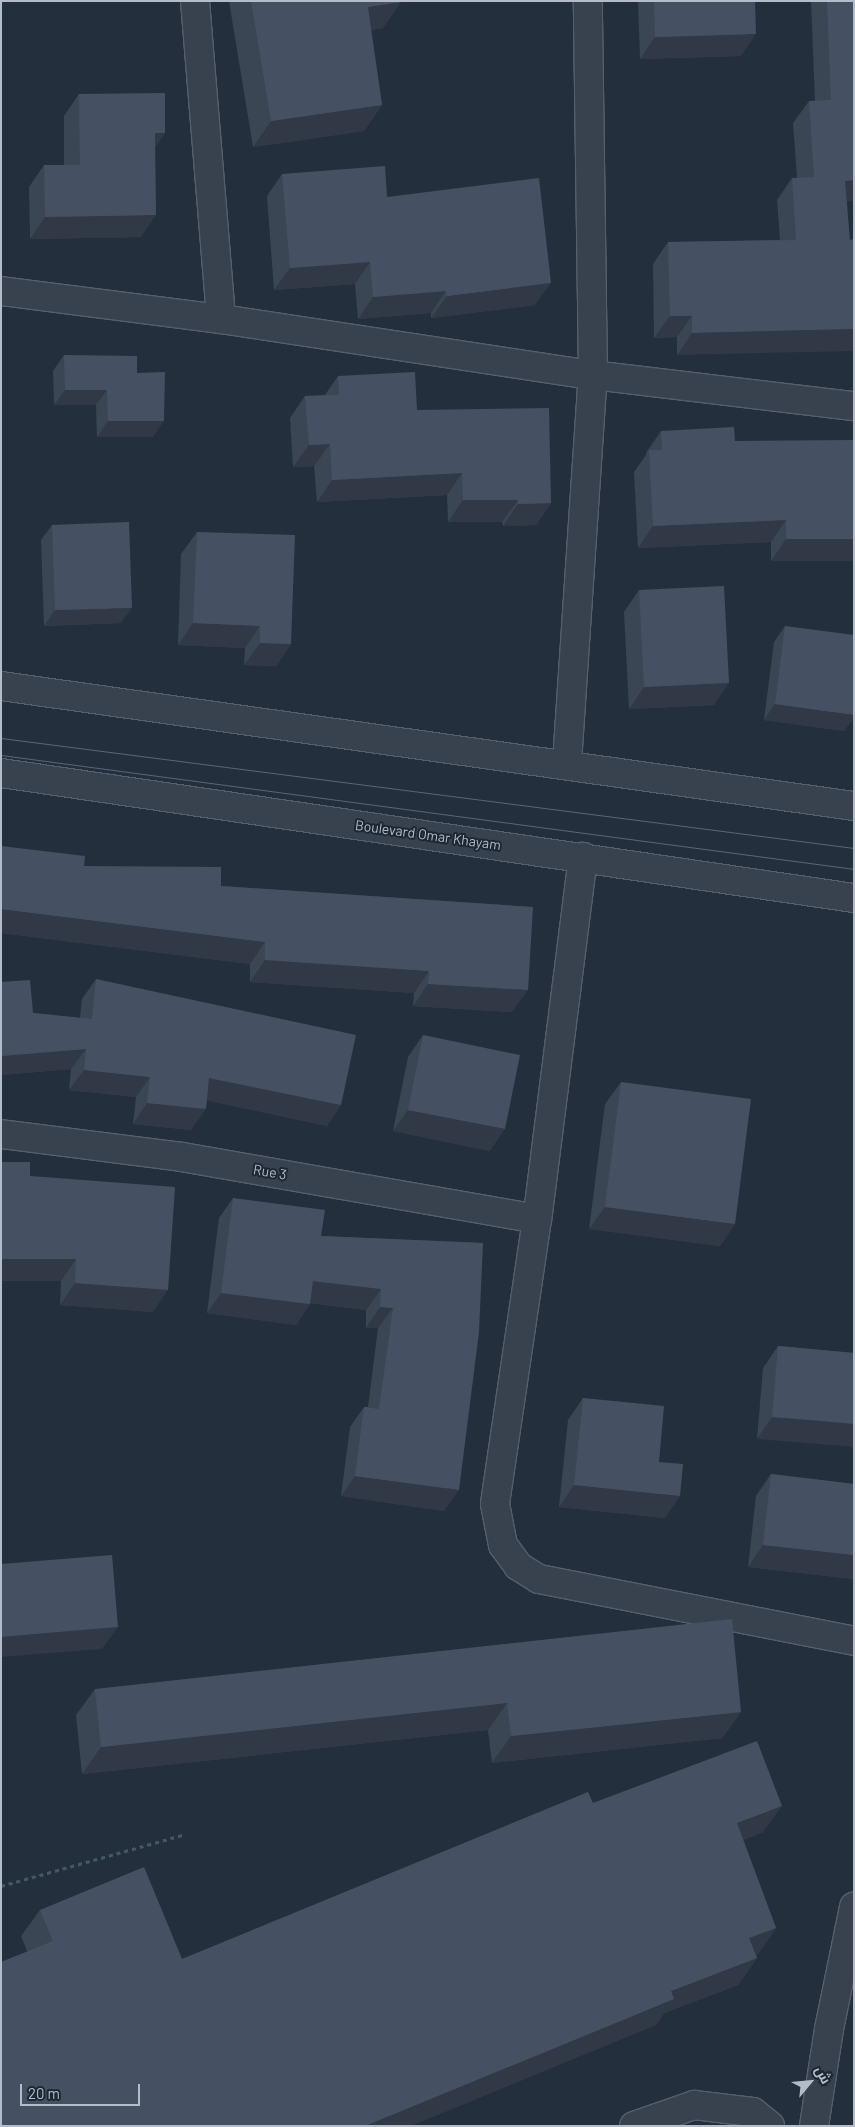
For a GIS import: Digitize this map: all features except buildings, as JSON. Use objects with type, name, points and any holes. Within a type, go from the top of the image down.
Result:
[{"type":"street","points":[[195,1],[221,319]]},
{"type":"street","points":[[567,763],[592,375],[588,1]]},
{"type":"street","points":[[1,291],[221,319],[592,375],[854,406]]},
{"type":"street","points":[[1,686],[567,763],[854,806]]},
{"type":"street","name":"Boulevard Omar Khayam","points":[[1,773],[854,898]]},
{"type":"street","points":[[583,857],[538,1219],[495,1504],[503,1545],[518,1566],[539,1579],[854,1641]]},
{"type":"street","name":"Rue 3","points":[[1,1134],[182,1157],[538,1219]]},
{"type":"street","points":[[814,2126],[829,2029],[854,1907]]},
{"type":"street","points":[[634,2126],[694,2105],[753,2112],[770,2126]]},
{"type":"path","points":[[1,1886],[186,1834]]},
{"type":"tram line","points":[[1,738],[854,848]]},
{"type":"tram line","points":[[1,755],[854,869]]}]
